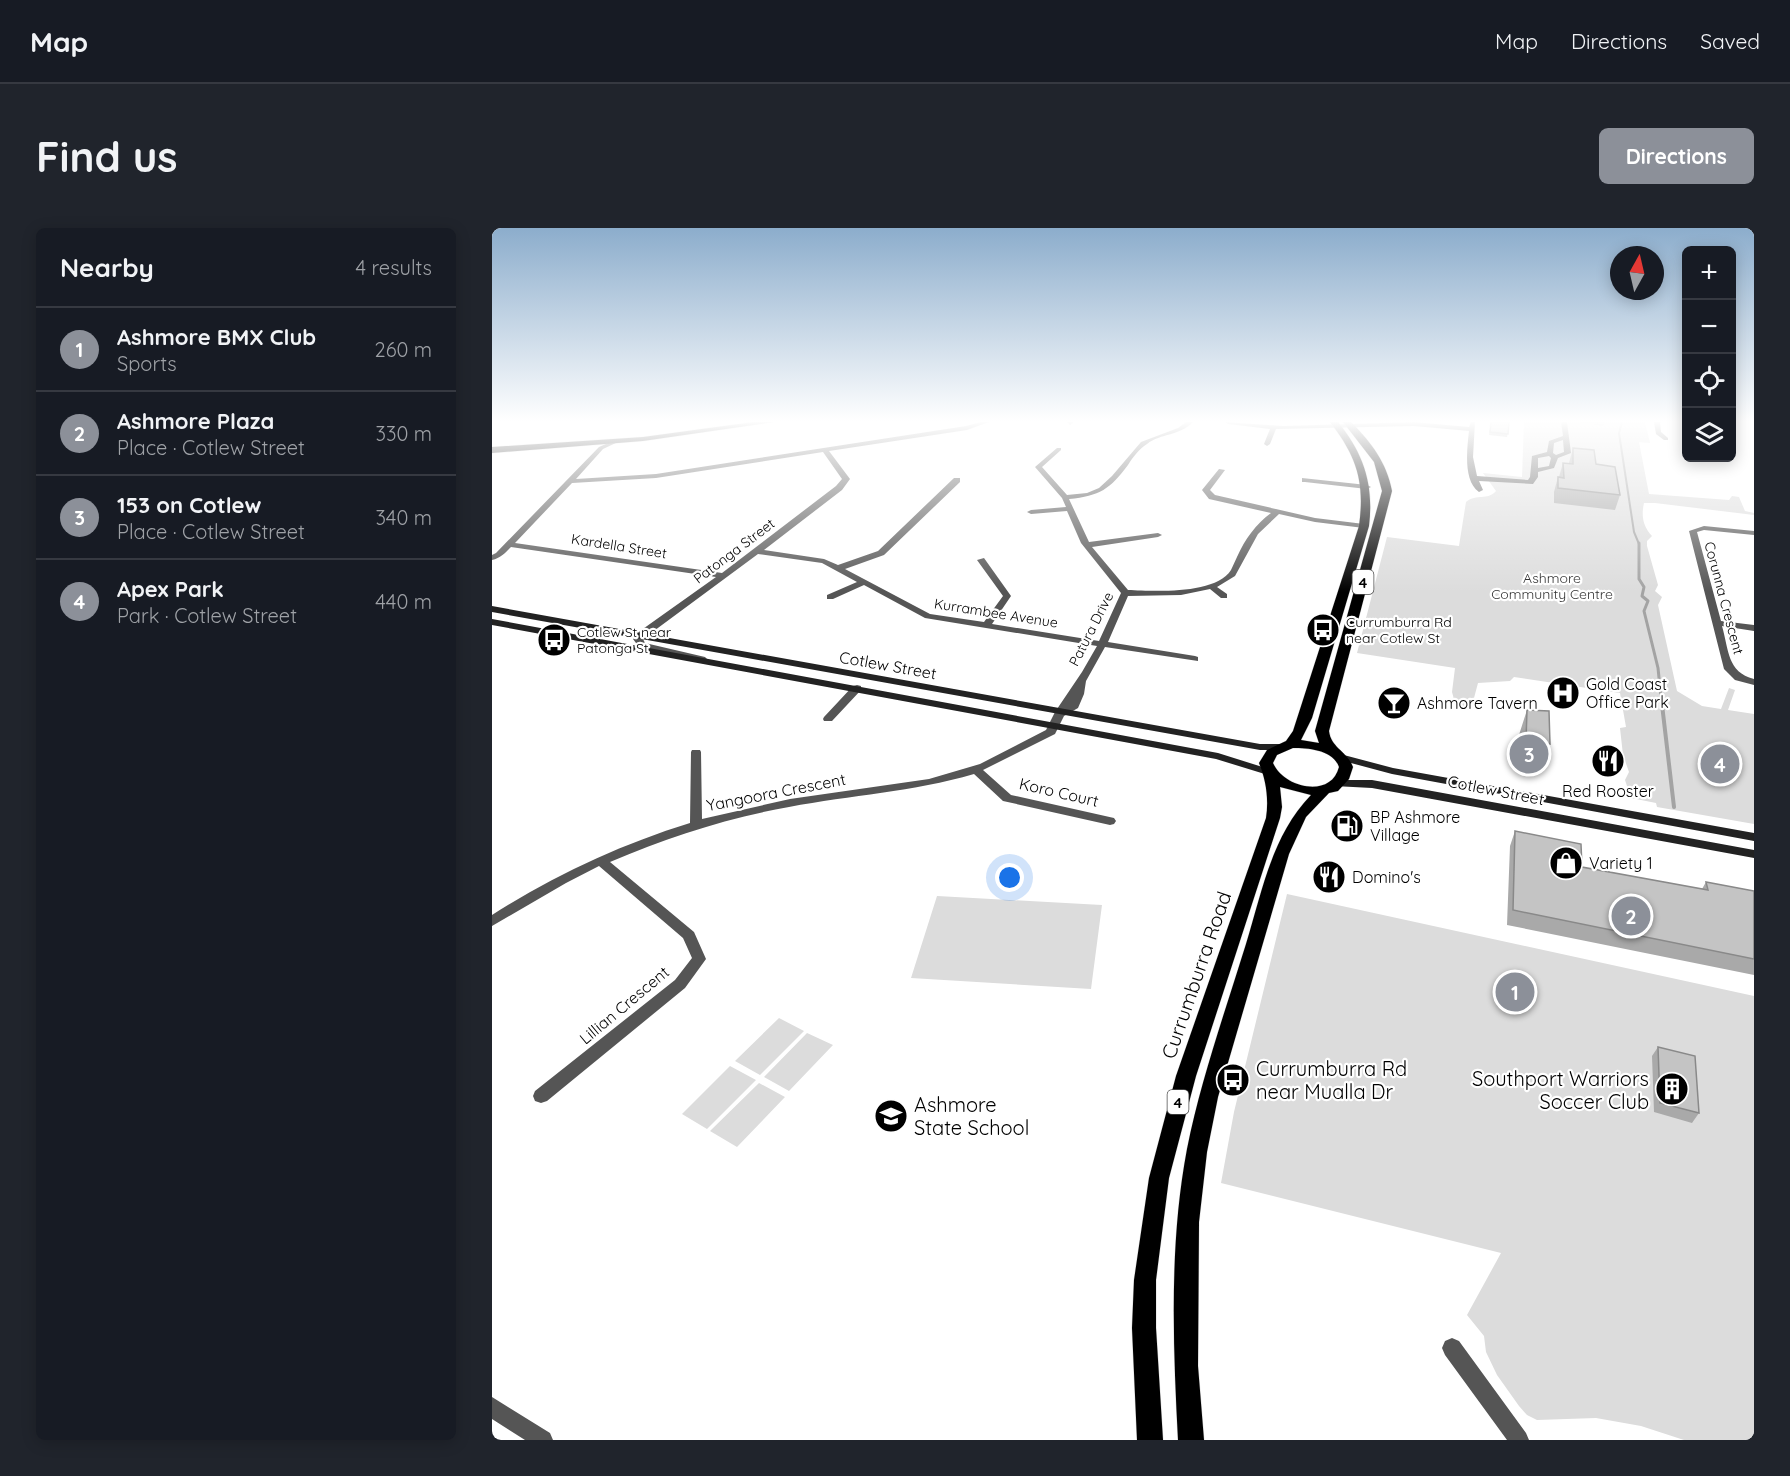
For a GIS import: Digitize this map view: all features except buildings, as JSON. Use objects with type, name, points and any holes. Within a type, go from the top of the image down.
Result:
[{"type":"main road","name":"4","points":[[1270,774],[1266,762],[1270,753],[1285,745],[1300,731],[1305,718],[1364,526],[1367,507],[1365,479]]},
{"type":"main road","name":"4","points":[[1191,1440],[1186,1346],[1188,1222],[1197,1152],[1208,1097],[1281,854],[1300,815],[1346,771],[1323,738],[1322,731],[1384,507],[1387,490],[1385,479]]},
{"type":"main road","points":[[1364,526],[1371,525],[1384,507]]},
{"type":"main road","name":"Cotlew Street","points":[[492,609],[1260,747],[1285,745]]},
{"type":"main road","name":"Cotlew Street","points":[[492,622],[1218,756],[1270,774]]},
{"type":"main road","points":[[1285,745],[1311,744],[1335,754]]},
{"type":"main road","name":"Cotlew Street","points":[[1335,754],[1392,771],[1754,837]]},
{"type":"main road","points":[[1270,774],[1282,784],[1295,789],[1331,787]]},
{"type":"main road","name":"Currumburra Road","points":[[1150,1440],[1144,1339],[1145,1280],[1159,1178],[1186,1076],[1273,818],[1275,807],[1270,774]]},
{"type":"main road","name":"Cotlew Street","points":[[1331,787],[1386,786],[1754,854]]},
{"type":"street","points":[[492,558],[509,544],[573,479]]},
{"type":"street","points":[[571,481],[612,479]]},
{"type":"street","name":"Patonga Street","points":[[640,636],[724,576],[839,488],[846,479]]},
{"type":"street","name":"Patura Drive","points":[[1048,479],[1065,497],[1087,545],[1125,593],[1081,681],[1079,694],[1072,708],[1062,713],[1052,725]]},
{"type":"street","points":[[1065,497],[1094,493],[1105,487],[1112,479]]},
{"type":"street","points":[[1215,479],[1206,490],[1212,497],[1315,520],[1364,526]]},
{"type":"street","points":[[1473,479],[1479,490]]},
{"type":"street","points":[[1481,479],[1530,482],[1533,479]]},
{"type":"street","points":[[838,568],[881,553],[957,480]]},
{"type":"street","points":[[1305,480],[1367,487]]},
{"type":"street","points":[[1031,512],[1070,509]]},
{"type":"street","points":[[1125,593],[1163,594],[1210,586],[1232,574],[1252,534],[1261,523],[1277,512]]},
{"type":"street","name":"Corunna Crescent","points":[[1754,533],[1704,528],[1693,531],[1729,669],[1738,678],[1754,682]]},
{"type":"street","points":[[1087,545],[1158,535]]},
{"type":"street","name":"Kardella Street","points":[[509,544],[724,576]]},
{"type":"street","name":"Kurrambee Avenue","points":[[756,551],[824,561],[928,616],[1195,659]]},
{"type":"street","points":[[981,560],[1008,596],[986,626]]},
{"type":"street","points":[[830,597],[864,582]]},
{"type":"street","points":[[1210,586],[1224,596]]},
{"type":"street","points":[[665,619],[657,634],[673,642]]},
{"type":"street","points":[[1718,623],[1754,628]]},
{"type":"street","points":[[640,636],[639,643],[642,645],[706,661]]},
{"type":"street","points":[[828,719],[857,688]]},
{"type":"street","name":"Yangoora Crescent","points":[[492,921],[534,893],[600,860],[696,825],[725,816],[789,803],[935,780],[975,769],[1051,732],[1052,725]]},
{"type":"street","points":[[696,752],[696,825]]},
{"type":"street","name":"Koro Court","points":[[975,769],[1007,798],[1110,821]]},
{"type":"street","name":"Lillian Crescent","points":[[541,1096],[680,984],[699,958],[689,935],[600,860]]},
{"type":"street","points":[[1452,1348],[1519,1440]]},
{"type":"street","points":[[492,1407],[543,1440]]},
{"type":"green space","name":"Ashmore Community Centre","points":[[1487,479],[1646,479],[1649,494],[1729,500],[1732,496],[1739,497],[1745,511],[1754,513],[1754,515],[1655,503],[1644,503],[1643,512],[1645,525],[1652,536],[1647,541],[1647,546],[1658,585],[1655,591],[1662,597],[1658,605],[1677,691],[1702,706],[1721,709],[1729,688],[1735,690],[1728,710],[1754,714],[1754,824],[1657,807],[1656,803],[1631,798],[1625,780],[1629,772],[1623,755],[1620,728],[1626,727],[1620,693],[1514,677],[1510,681],[1478,683],[1474,698],[1466,700],[1466,707],[1455,703],[1452,692],[1455,668],[1357,653],[1387,537],[1459,546],[1466,502],[1470,499],[1489,496],[1496,491]]},
{"type":"green space","points":[[1287,894],[1754,996],[1754,1440],[1684,1440],[1641,1426],[1596,1418],[1537,1420],[1527,1415],[1519,1406],[1497,1375],[1486,1352],[1484,1336],[1467,1315],[1501,1253],[1221,1183],[1234,1112]]},
{"type":"green space","points":[[937,896],[1102,905],[1091,989],[911,978]]},
{"type":"green space","points":[[779,1018],[804,1031],[760,1075],[735,1061]]},
{"type":"green space","points":[[807,1033],[833,1045],[789,1091],[764,1077]]},
{"type":"green space","points":[[730,1066],[756,1080],[707,1129],[682,1114]]},
{"type":"green space","points":[[759,1083],[785,1097],[737,1147],[710,1131]]},
{"type":"waterway","points":[[1626,479],[1634,532],[1639,544]]},
{"type":"waterway","points":[[1639,544],[1639,579],[1644,587],[1642,596],[1648,601],[1644,611],[1658,668],[1661,697]]},
{"type":"waterway","points":[[1661,696],[1674,807]]},
{"type":"place","name":"Currumburra Rd near Cotlew St","points":[[1323,630]]},
{"type":"place","name":"Cotlew St near Patonga St","points":[[554,640]]},
{"type":"place","name":"Gold Coast Office Park","points":[[1563,693]]},
{"type":"place","name":"Ashmore Tavern","points":[[1394,703]]},
{"type":"place","name":"153 on Cotlew","points":[[1529,754]]},
{"type":"place","name":"Red Rooster","points":[[1608,761]]},
{"type":"place","name":"Apex Park","points":[[1720,764]]},
{"type":"place","name":"BP Ashmore Village","points":[[1347,826]]},
{"type":"place","name":"Variety 1","points":[[1566,863]]},
{"type":"place","name":"Domino's","points":[[1329,877]]},
{"type":"place","name":"Ashmore Plaza","points":[[1631,916]]},
{"type":"place","name":"Ashmore BMX Club","points":[[1515,992]]},
{"type":"place","name":"Currumburra Rd near Mualla Dr","points":[[1233,1080]]},
{"type":"place","name":"Southport Warriors Soccer Club","points":[[1672,1089]]},
{"type":"place","name":"Ashmore State School","points":[[891,1116]]}]
